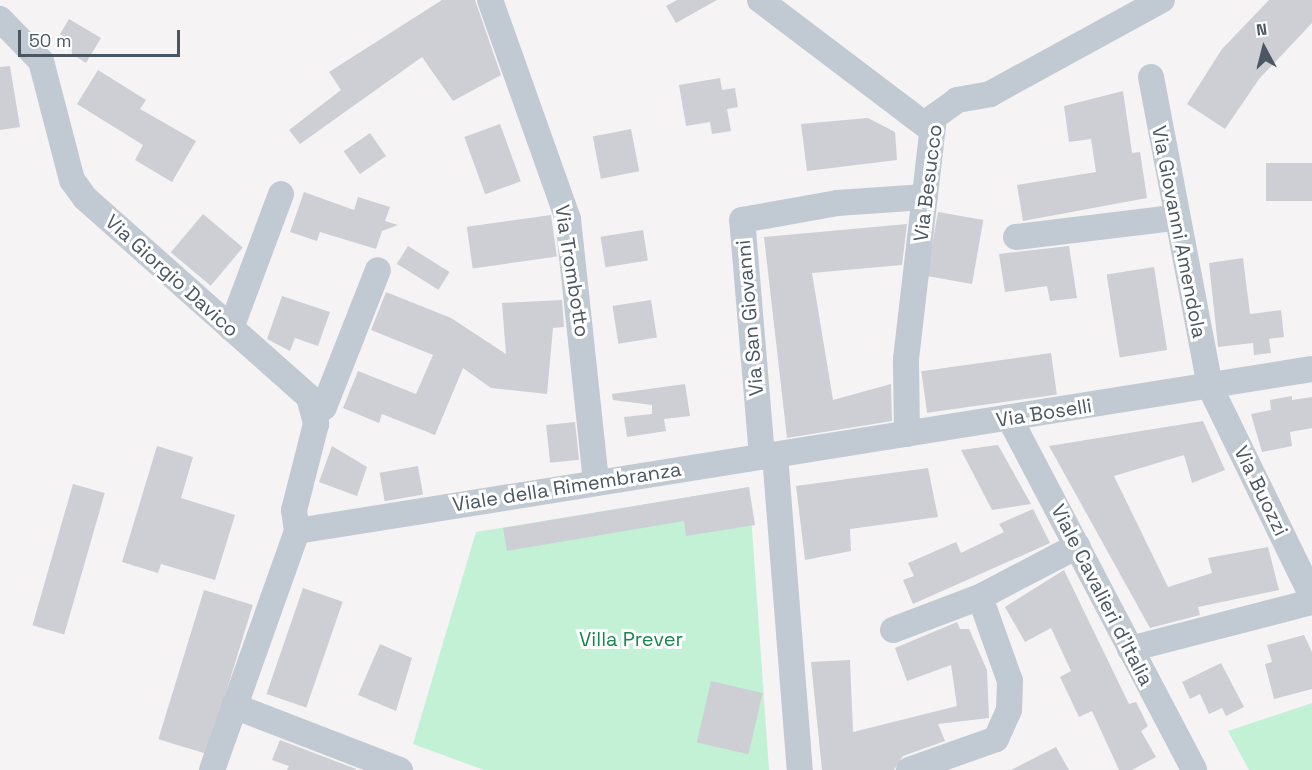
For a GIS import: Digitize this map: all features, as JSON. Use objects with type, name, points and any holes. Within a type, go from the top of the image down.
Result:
[{"type":"street","name":"Via Trombotto","points":[[490,0],[568,219],[596,482]]},
{"type":"street","points":[[760,0],[932,130]]},
{"type":"street","name":"Via Besucco","points":[[907,434],[906,359],[934,117],[957,100],[990,93],[1162,0]]},
{"type":"street","name":"Via Giorgio Davico","points":[[0,19],[41,61],[72,180],[85,198],[309,397],[315,414]]},
{"type":"street","name":"Via Giovanni Amendola","points":[[1151,77],[1173,218],[1210,387]]},
{"type":"street","points":[[231,328],[281,194]]},
{"type":"street","name":"Via San Giovanni","points":[[769,456],[742,220],[837,203],[925,196]]},
{"type":"street","points":[[1016,237],[1173,218]]},
{"type":"street","points":[[212,770],[297,531],[294,510],[315,414],[324,407],[378,270]]},
{"type":"street","name":"Via Boselli","points":[[769,456],[1312,369]]},
{"type":"street","name":"Via Buozzi","points":[[1210,387],[1312,596]]},
{"type":"street","name":"Viale Cavalieri d'Italia","points":[[1010,419],[1191,769]]},
{"type":"street","name":"Viale della Rimembranza","points":[[297,531],[769,456]]},
{"type":"street","points":[[769,456],[800,770]]},
{"type":"street","points":[[893,630],[980,597],[1077,546]]},
{"type":"street","points":[[909,770],[996,739],[1009,710],[1010,681],[980,597]]},
{"type":"street","points":[[1130,649],[1312,602]]},
{"type":"street","points":[[234,706],[400,770]]},
{"type":"green space","name":"Villa Prever","points":[[749,487],[769,770],[484,770],[413,744],[476,532]]},
{"type":"green space","points":[[1312,703],[1312,770],[1249,770],[1228,731]]},
{"type":"building","points":[[442,0],[475,0],[501,75],[453,101],[422,57],[300,144],[289,130],[341,90],[329,72]]},
{"type":"building","points":[[677,0],[717,0],[676,23],[666,6]]},
{"type":"building","points":[[1269,0],[1312,0],[1312,23],[1259,79],[1225,129],[1187,104],[1222,49]]},
{"type":"building","points":[[69,19],[101,38],[86,63],[72,54],[71,41],[60,34]]},
{"type":"building","points":[[10,66],[20,127],[0,130],[0,67]]},
{"type":"building","points":[[98,70],[146,100],[140,109],[196,141],[172,182],[135,160],[143,145],[77,104]]},
{"type":"building","points":[[720,78],[722,90],[735,88],[738,107],[727,109],[731,131],[712,134],[710,122],[686,126],[679,85]]},
{"type":"building","points":[[1123,91],[1132,153],[1140,152],[1147,198],[1023,221],[1017,185],[1096,172],[1091,139],[1069,142],[1064,106]]},
{"type":"building","points":[[868,118],[895,132],[897,160],[807,171],[801,124]]},
{"type":"building","points":[[500,124],[521,181],[485,194],[464,137]]},
{"type":"building","points":[[631,129],[639,171],[601,179],[593,136]]},
{"type":"building","points":[[370,133],[386,156],[360,174],[344,151]]},
{"type":"building","points":[[1266,163],[1312,163],[1312,201],[1266,201]]},
{"type":"building","points":[[304,192],[354,210],[358,197],[390,207],[385,221],[398,225],[382,231],[376,249],[320,232],[317,241],[290,232]]},
{"type":"building","points":[[938,212],[983,220],[972,284],[927,276]]},
{"type":"building","points":[[203,214],[243,247],[211,286],[171,252]]},
{"type":"building","points":[[551,215],[557,257],[473,268],[467,227]]},
{"type":"building","points":[[907,224],[902,265],[812,273],[833,400],[891,384],[892,421],[787,438],[764,237]]},
{"type":"building","points":[[643,230],[648,261],[605,267],[601,237]]},
{"type":"building","points":[[408,246],[450,272],[438,290],[397,264]]},
{"type":"building","points":[[1069,246],[1077,298],[1050,301],[1047,286],[1005,292],[999,254]]},
{"type":"building","points":[[1243,258],[1250,314],[1281,310],[1284,337],[1269,339],[1271,353],[1254,355],[1253,343],[1218,347],[1209,263]]},
{"type":"building","points":[[1154,267],[1167,350],[1120,357],[1107,275]]},
{"type":"building","points":[[386,292],[451,318],[506,354],[502,303],[562,300],[564,327],[553,328],[547,394],[491,388],[463,368],[435,435],[382,414],[379,423],[343,408],[358,371],[416,394],[433,355],[371,330]]},
{"type":"building","points":[[282,296],[330,312],[318,346],[295,338],[290,351],[267,339]]},
{"type":"building","points":[[651,300],[657,338],[618,344],[612,306]]},
{"type":"building","points":[[1051,353],[1057,395],[927,413],[921,371]]},
{"type":"building","points":[[685,384],[690,416],[664,419],[666,431],[627,437],[624,417],[652,414],[652,405],[613,400],[612,394]]},
{"type":"building","points":[[1292,396],[1292,400],[1312,397],[1312,428],[1290,432],[1292,446],[1262,452],[1251,414],[1271,410],[1270,400]]},
{"type":"building","points":[[1203,421],[1225,470],[1192,483],[1184,455],[1114,476],[1168,587],[1212,573],[1208,558],[1268,547],[1279,590],[1198,607],[1200,615],[1150,628],[1049,446]]},
{"type":"building","points":[[575,422],[579,460],[550,463],[546,425]]},
{"type":"building","points":[[998,445],[1031,504],[992,510],[961,450]]},
{"type":"building","points":[[157,446],[193,457],[181,498],[235,515],[215,580],[161,564],[158,573],[122,562]]},
{"type":"building","points":[[332,446],[367,467],[357,496],[319,482]]},
{"type":"building","points":[[418,466],[423,495],[385,501],[380,473]]},
{"type":"building","points":[[928,468],[938,517],[850,529],[851,551],[805,560],[796,486]]},
{"type":"building","points":[[73,484],[105,493],[64,634],[32,625]]},
{"type":"building","points":[[749,487],[755,525],[686,536],[684,521],[507,551],[503,528]]},
{"type":"building","points":[[1033,509],[1050,543],[913,604],[903,580],[914,576],[908,563],[956,542],[961,553],[1004,532],[999,524]]},
{"type":"building","points":[[1064,570],[1129,704],[1136,702],[1148,726],[1141,731],[1156,757],[1132,770],[1119,770],[1092,711],[1079,717],[1060,677],[1071,671],[1051,628],[1025,642],[1005,607]]},
{"type":"building","points":[[303,588],[343,602],[306,708],[267,694]]},
{"type":"building","points":[[204,590],[253,605],[207,754],[158,739]]},
{"type":"building","points":[[957,622],[960,629],[969,629],[987,670],[989,718],[938,724],[945,741],[903,756],[894,770],[822,770],[811,662],[850,660],[853,732],[957,706],[951,665],[907,681],[895,648]]},
{"type":"building","points":[[1304,635],[1312,652],[1312,689],[1274,699],[1265,664],[1272,662],[1267,645]]},
{"type":"building","points":[[380,644],[412,658],[396,711],[358,695]]},
{"type":"building","points":[[1221,663],[1244,707],[1226,716],[1222,708],[1209,714],[1200,694],[1190,699],[1182,682]]},
{"type":"building","points":[[711,681],[763,693],[748,754],[697,742]]},
{"type":"building","points":[[280,740],[356,770],[287,770],[289,766],[272,760]]},
{"type":"building","points":[[1056,747],[1069,770],[1011,770]]}]
